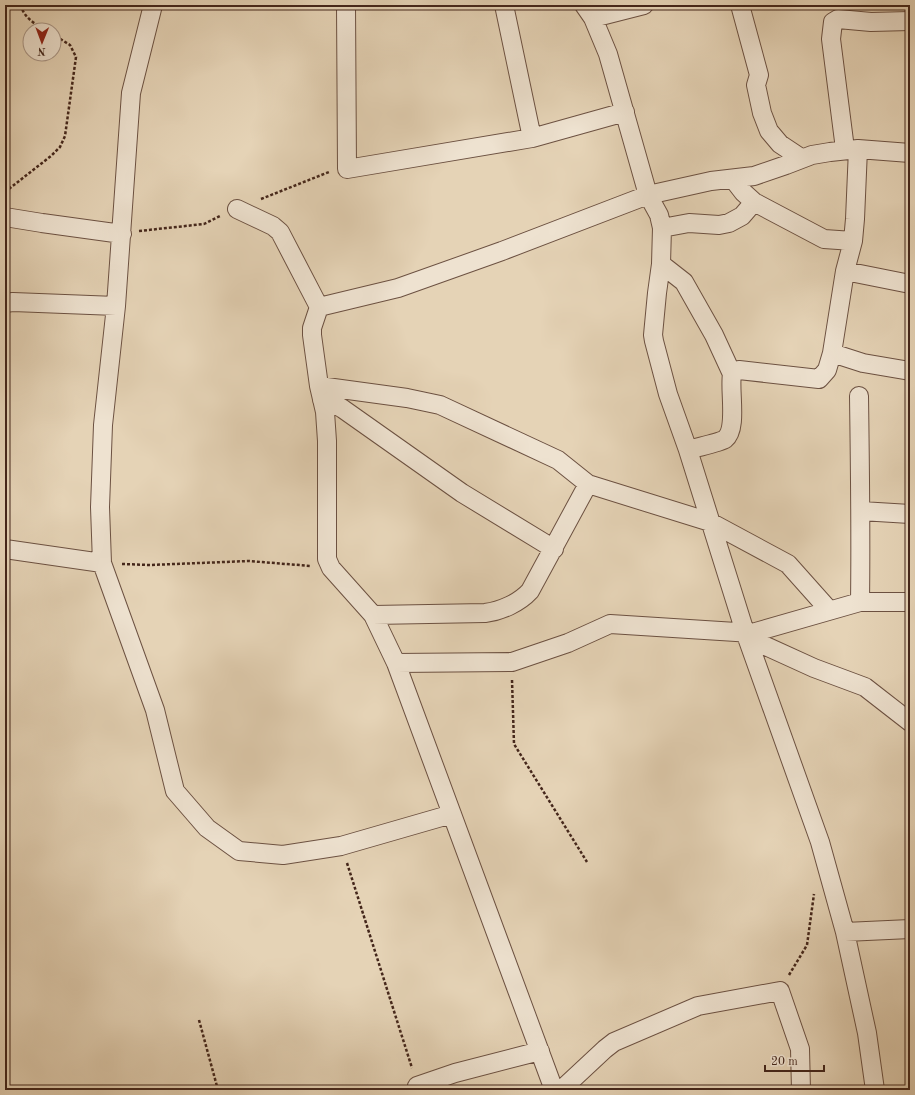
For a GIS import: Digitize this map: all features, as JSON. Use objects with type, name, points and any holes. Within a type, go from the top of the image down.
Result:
[{"type":"street","points":[[153,5],[131,93],[116,306],[103,425],[100,507],[102,563],[155,710],[175,791],[206,828],[239,851],[283,855],[341,846],[452,814]]},
{"type":"street","points":[[346,5],[347,169],[532,138],[625,112]]},
{"type":"street","points":[[504,5],[532,138]]},
{"type":"street","points":[[644,5],[588,12],[608,54],[648,195],[659,215],[662,228],[661,264],[653,334],[654,341],[668,394],[688,450],[747,636],[820,842],[845,932],[867,1033],[875,1090]]},
{"type":"street","points":[[740,5],[759,75],[756,86],[762,113],[769,131],[780,144],[802,158]]},
{"type":"street","points":[[732,374],[738,370],[819,379],[827,370],[832,353],[845,271],[853,241],[856,213],[851,149],[831,40],[834,22],[838,19],[861,13],[871,22],[910,20]]},
{"type":"street","points":[[318,307],[398,288],[648,195],[711,181],[754,176],[812,154],[851,149],[910,153]]},
{"type":"street","points":[[733,179],[743,192],[754,202],[824,239],[853,241]]},
{"type":"street","points":[[662,228],[689,223],[719,225],[729,223],[742,216],[754,202]]},
{"type":"street","points":[[237,209],[273,226],[280,232],[318,307],[312,328],[312,335],[325,412],[327,441],[327,559],[332,568],[373,615],[396,663],[554,1090]]},
{"type":"street","points":[[5,217],[122,234]]},
{"type":"street","points":[[661,264],[684,282],[714,335],[732,374],[732,420],[729,433],[724,439],[688,450]]},
{"type":"street","points":[[845,271],[910,284]]},
{"type":"street","points":[[5,303],[13,302],[116,306]]},
{"type":"street","points":[[832,353],[863,363],[910,371]]},
{"type":"street","points":[[321,393],[414,399],[440,405],[558,460],[588,484],[710,522],[788,564],[829,610]]},
{"type":"street","points":[[321,393],[333,403],[473,501],[554,549]]},
{"type":"street","points":[[859,396],[859,467],[861,511],[860,602]]},
{"type":"street","points":[[373,615],[494,612],[522,600],[530,591],[554,549],[588,484]]},
{"type":"street","points":[[861,511],[910,514]]},
{"type":"street","points":[[5,549],[102,563]]},
{"type":"street","points":[[747,636],[752,633],[860,602],[910,602]]},
{"type":"street","points":[[396,663],[512,662],[568,643],[610,624],[747,636],[814,668],[865,687],[910,722]]},
{"type":"street","points":[[845,932],[910,929]]},
{"type":"street","points":[[561,1090],[614,1042],[698,1006],[780,991],[800,1049],[801,1090]]},
{"type":"street","points":[[418,1088],[456,1073],[540,1051]]},
{"type":"path","points":[[21,5],[22,11],[32,22]]},
{"type":"path","points":[[5,192],[51,156],[60,147],[65,136],[76,57],[70,45],[62,40]]},
{"type":"path","points":[[102,563],[150,565],[249,562],[332,568]]},
{"type":"path","points":[[512,662],[514,744],[587,862]]},
{"type":"path","points":[[341,846],[418,1088]]},
{"type":"path","points":[[780,991],[808,945],[814,889]]},
{"type":"path","points":[[199,1020],[218,1090]]}]
